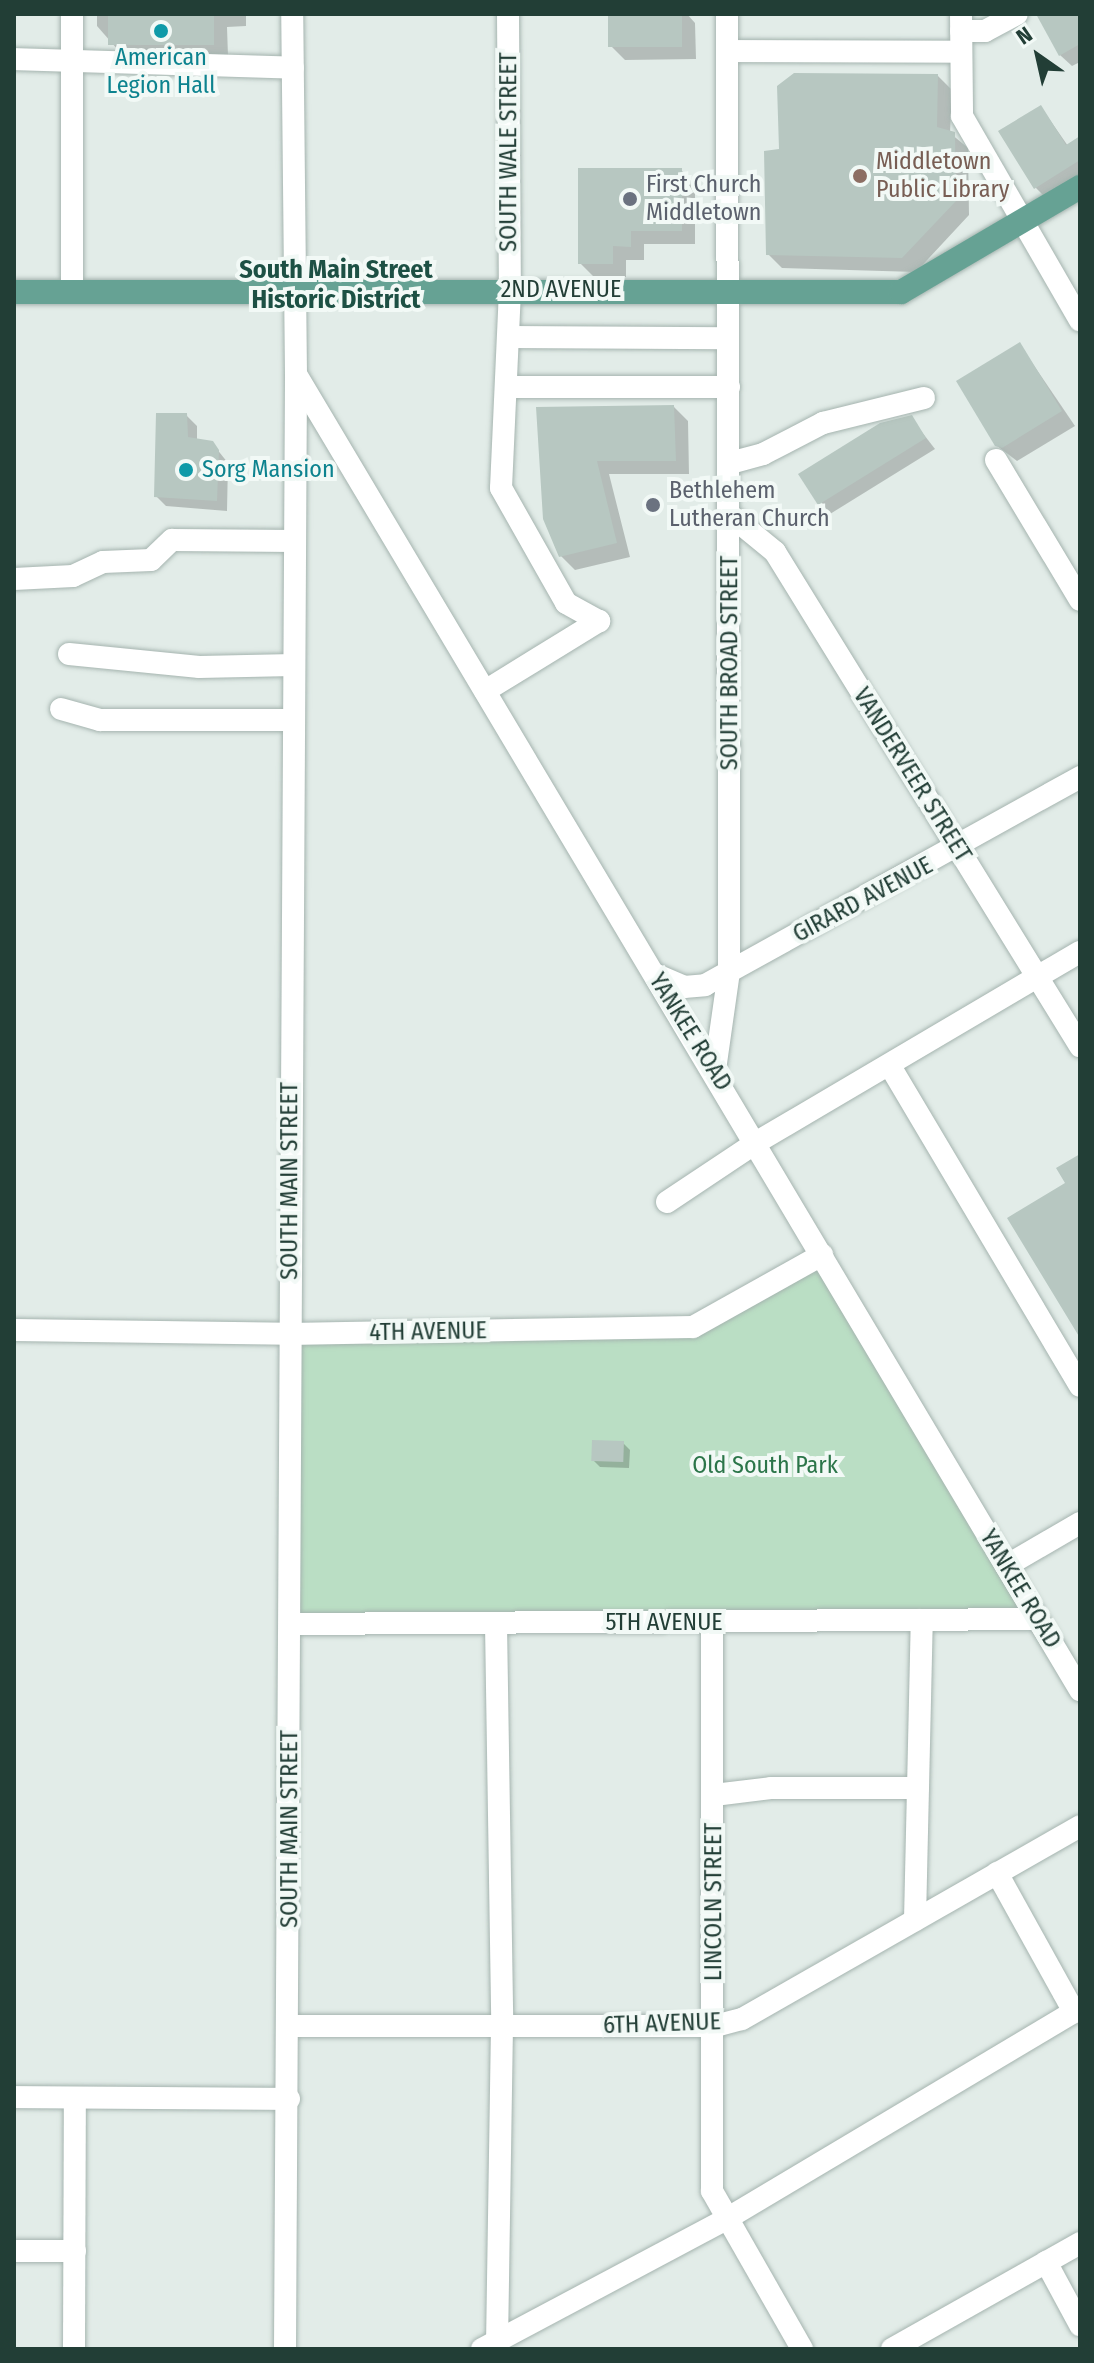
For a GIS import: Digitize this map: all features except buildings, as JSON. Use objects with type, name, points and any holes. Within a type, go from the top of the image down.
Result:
[{"type":"main road","name":"2ND AVENUE","points":[[14,292],[728,289],[901,292],[1080,187]]},
{"type":"street","points":[[72,14],[72,292]]},
{"type":"street","name":"SOUTH MAIN STREET","points":[[285,2349],[291,1624],[288,1334],[296,375],[292,14]]},
{"type":"street","name":"SOUTH WALE STREET","points":[[485,691],[599,621],[566,603],[501,488],[510,290],[508,14]]},
{"type":"street","name":"SOUTH BROAD STREET","points":[[715,1070],[729,972],[727,14]]},
{"type":"street","points":[[727,51],[985,31],[1017,14]]},
{"type":"street","points":[[961,32],[962,116],[1020,222],[1080,320]]},
{"type":"street","points":[[14,59],[293,68]]},
{"type":"street","points":[[508,337],[728,338]]},
{"type":"street","name":"YANKEE ROAD","points":[[296,375],[654,974],[715,1070],[1037,1619],[1077,1677]]},
{"type":"street","points":[[506,387],[729,387]]},
{"type":"street","points":[[730,463],[763,454],[823,423],[924,398]]},
{"type":"street","points":[[996,460],[1080,600]]},
{"type":"street","name":"VANDERVEER STREET","points":[[730,515],[775,552],[1080,1046]]},
{"type":"street","points":[[14,579],[73,576],[103,562],[151,560],[172,540],[295,541]]},
{"type":"street","points":[[69,654],[199,667],[294,665]]},
{"type":"street","points":[[61,709],[100,720],[293,720]]},
{"type":"street","name":"GIRARD AVENUE","points":[[654,974],[684,987],[705,985],[958,849],[1080,777]]},
{"type":"street","points":[[667,1202],[757,1142],[1080,952]]},
{"type":"street","points":[[890,1066],[1080,1386]]},
{"type":"street","name":"4TH AVENUE","points":[[14,1330],[288,1334],[693,1327],[822,1255]]},
{"type":"street","points":[[1006,1566],[1080,1523]]},
{"type":"street","name":"5TH AVENUE","points":[[291,1624],[1037,1619]]},
{"type":"street","points":[[915,1920],[922,1620]]},
{"type":"street","name":"LINCOLN STREET","points":[[712,1623],[715,2026],[712,2191],[802,2349]]},
{"type":"street","points":[[490,2345],[502,2026],[496,1624]]},
{"type":"street","points":[[714,1795],[771,1788],[918,1788]]},
{"type":"street","name":"6TH AVENUE","points":[[289,2026],[715,2026],[742,2019],[1080,1826]]},
{"type":"street","points":[[490,2345],[728,2218],[1077,2010],[997,1873]]},
{"type":"street","points":[[14,2097],[289,2099]]},
{"type":"street","points":[[74,2349],[75,2098]]},
{"type":"street","points":[[892,2349],[1080,2243]]},
{"type":"street","points":[[14,2251],[75,2251]]},
{"type":"street","points":[[1046,2262],[1080,2325]]},
{"type":"green space","name":"Old South Park","points":[[822,1255],[1037,1619],[291,1624],[288,1334],[693,1327]]},
{"type":"place","name":"American Legion Hall","points":[[161,31]]},
{"type":"place","name":"Middletown Public Library","points":[[860,176]]},
{"type":"place","name":"First Church Middletown","points":[[630,199]]},
{"type":"place","name":"Sorg Mansion","points":[[186,470]]},
{"type":"place","name":"Bethlehem Lutheran Church","points":[[653,505]]},
{"type":"district","name":"South Main Street Historic District","points":[[336,285]]}]
